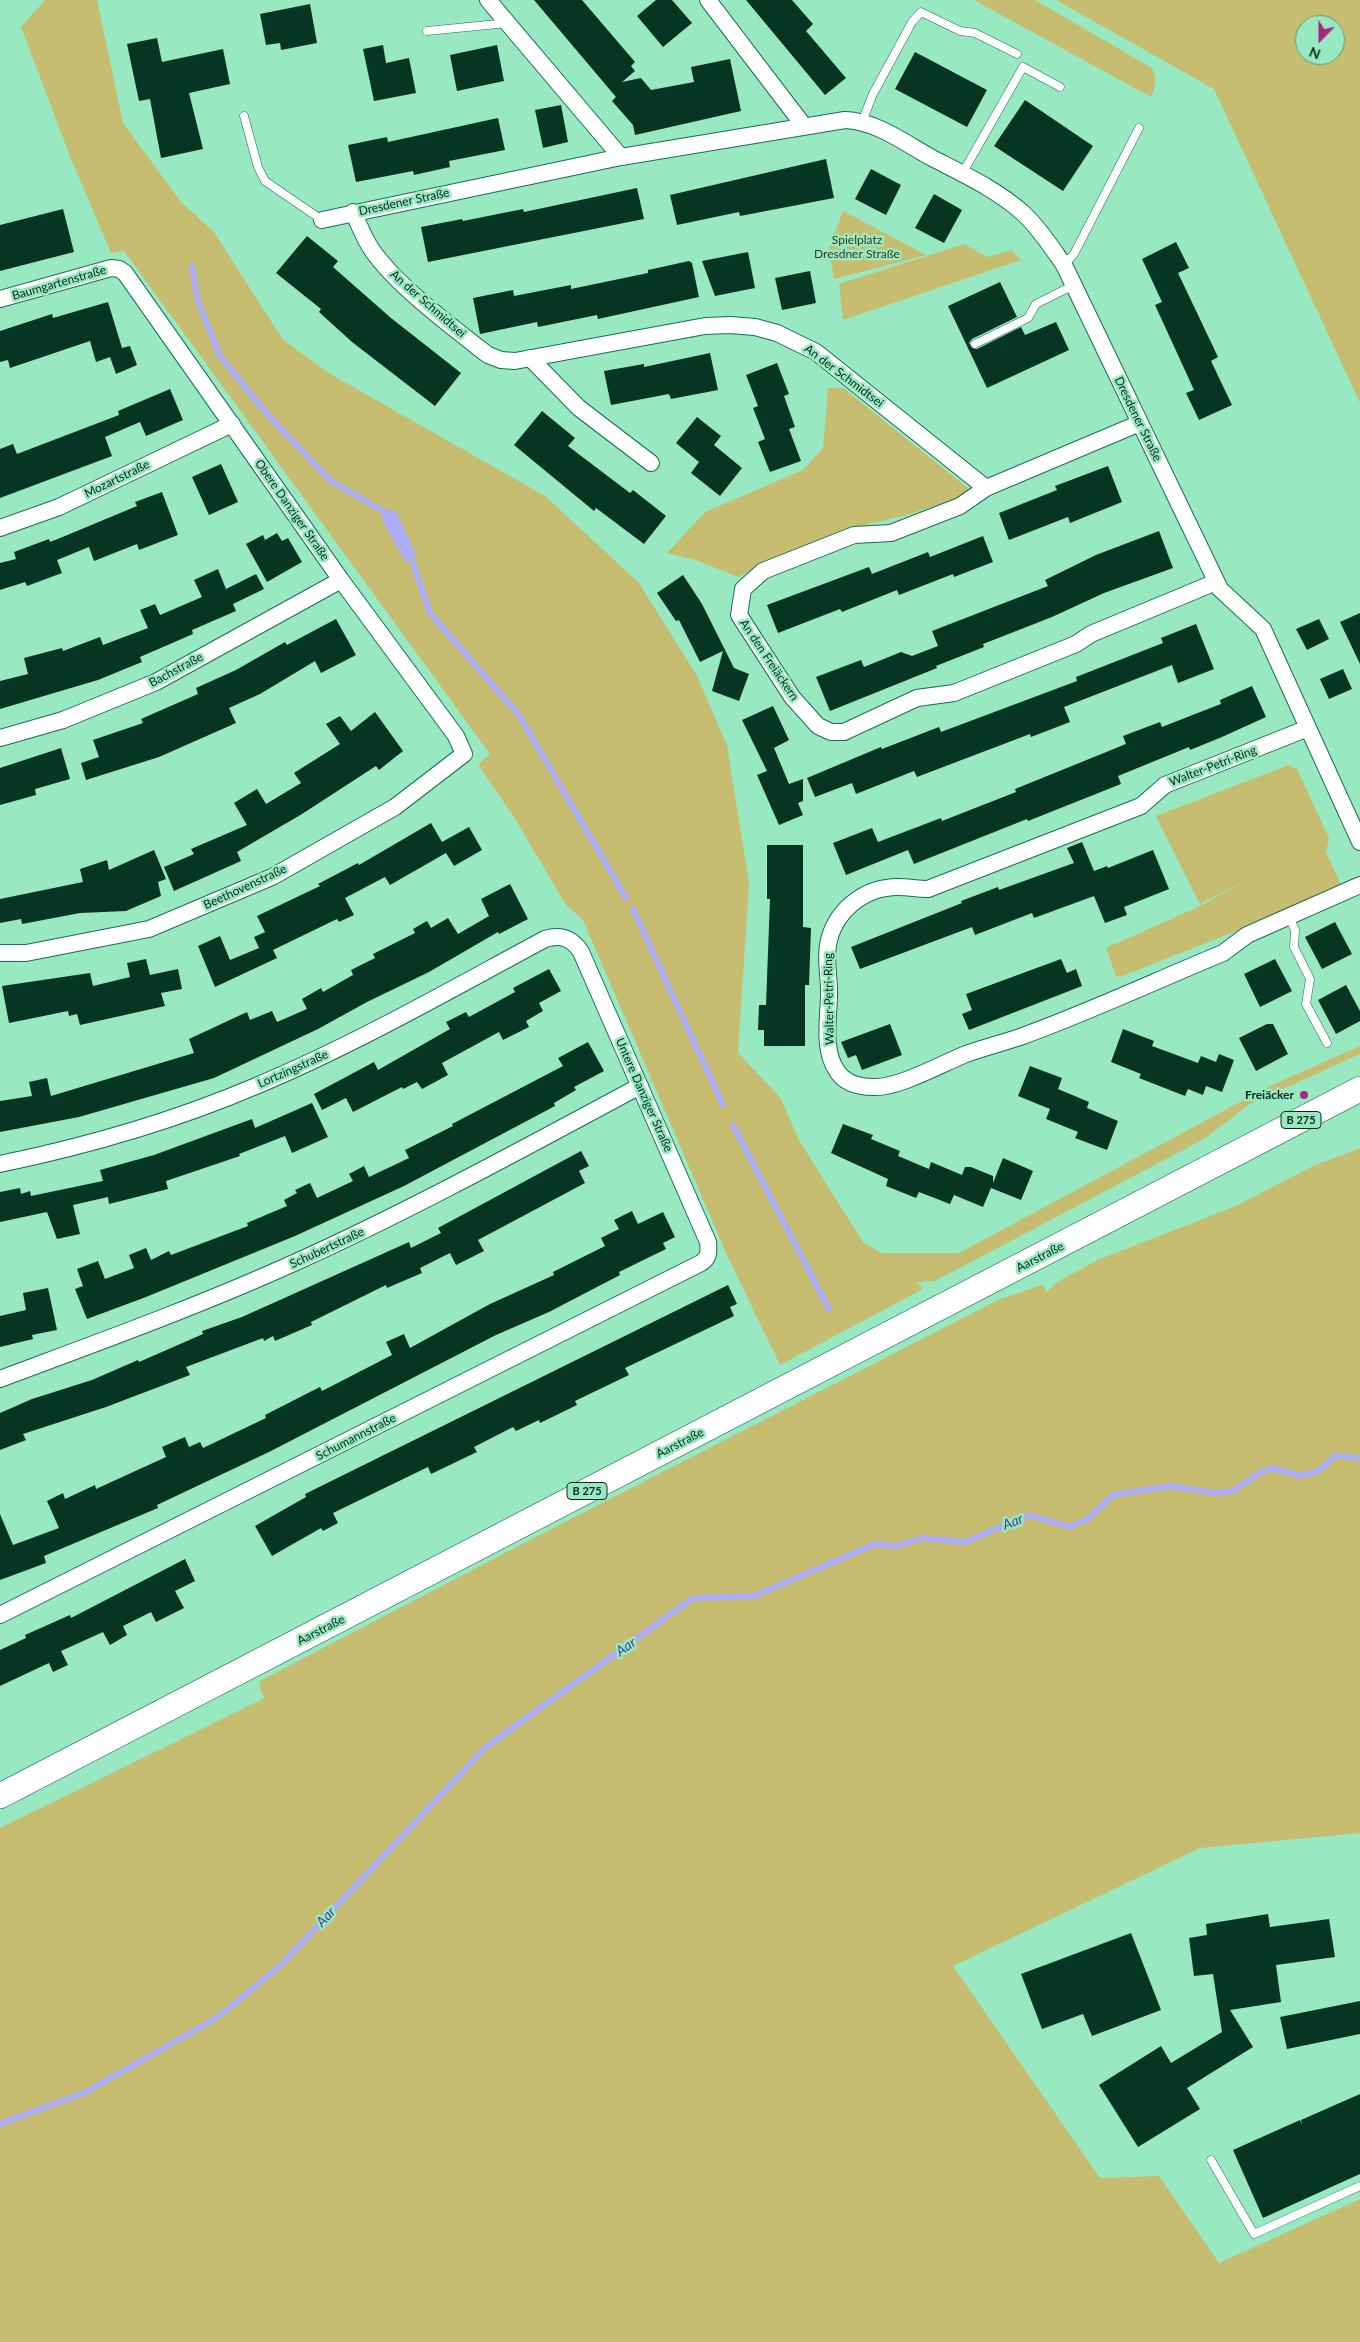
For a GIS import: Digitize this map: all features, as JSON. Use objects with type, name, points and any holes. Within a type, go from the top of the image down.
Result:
[{"type":"main road","name":"Aarstraße","points":[[0,1796],[1360,1089]]},
{"type":"street","points":[[488,0],[621,158]]},
{"type":"street","points":[[708,0],[804,126]]},
{"type":"street","name":"Dresdener Straße","points":[[322,220],[353,212],[621,158],[845,120],[862,122],[878,128],[987,188],[1024,214],[1047,240],[1064,265],[1216,582],[1220,589],[1263,628],[1360,842]]},
{"type":"street","name":"An der Schmidtsei","points":[[353,212],[370,248],[384,265],[406,287],[488,354],[502,360],[516,361],[705,326],[755,327],[777,333],[816,352],[986,488]]},
{"type":"street","name":"Baumgartenstraße","points":[[0,299],[111,268],[119,269]]},
{"type":"street","name":"Obere Danziger Straße","points":[[119,269],[125,274],[341,580],[456,736],[464,754]]},
{"type":"street","points":[[530,358],[579,408],[651,463]]},
{"type":"street","name":"An den Freiäckern","points":[[1140,423],[986,488],[960,506],[890,533],[854,535],[763,571],[743,589],[739,615],[792,697],[818,726],[830,732],[844,732],[917,698],[954,692],[1076,644],[1091,634],[1216,582]]},
{"type":"street","name":"Mozartstraße","points":[[0,528],[59,507],[232,424]]},
{"type":"street","name":"Bachstraße","points":[[0,738],[63,720],[156,682],[341,580]]},
{"type":"street","name":"Walter-Petri-Ring","points":[[1308,728],[1165,785],[1140,806],[928,890],[897,887],[879,890],[861,897],[844,910],[834,925],[828,945],[830,980],[828,1042],[831,1058],[842,1078],[851,1083],[875,1088],[892,1085],[967,1054],[1047,1026],[1223,953],[1247,935],[1360,885]]},
{"type":"street","name":"Beethovenstraße","points":[[0,953],[26,953],[150,929],[272,877],[395,807],[464,754]]},
{"type":"street","name":"Lortzingstraße","points":[[0,1164],[57,1152],[164,1120],[256,1086],[355,1041],[545,939],[555,936],[570,940]]},
{"type":"street","name":"Untere Danziger Straße","points":[[570,940],[581,952],[640,1086],[708,1242],[708,1255]]},
{"type":"street","name":"Schubertstraße","points":[[0,1379],[180,1311],[294,1263],[408,1210],[640,1086]]},
{"type":"street","name":"Schumannstraße","points":[[0,1615],[550,1340],[701,1263],[708,1255]]},
{"type":"lane","points":[[862,122],[873,94],[912,22],[921,12],[960,31],[975,33],[1017,54]]},
{"type":"lane","points":[[427,31],[508,23]]},
{"type":"lane","points":[[962,174],[1023,67],[1060,87]]},
{"type":"lane","name":"Dresdener Straße","points":[[244,116],[258,167],[265,181],[322,220]]},
{"type":"lane","points":[[1064,265],[1074,254],[1139,128]]},
{"type":"lane","points":[[975,344],[1028,318],[1036,304],[1074,286]]},
{"type":"lane","points":[[1289,917],[1294,930],[1294,947],[1310,978],[1306,1004],[1327,1043]]},
{"type":"lane","points":[[1211,2160],[1254,2234],[1360,2186]]},
{"type":"green space","points":[[45,0],[97,0],[123,123],[181,202],[214,232],[283,340],[332,375],[545,496],[639,583],[696,674],[727,745],[749,883],[738,1053],[780,1097],[800,1142],[863,1242],[881,1253],[959,1253],[1270,1086],[1360,1046],[1360,1054],[1250,1104],[1204,1139],[956,1270],[934,1281],[917,1282],[923,1289],[780,1365],[726,1253],[583,920],[566,905],[514,817],[478,765],[490,754],[124,251],[111,253],[71,159],[21,27]]},
{"type":"green space","points":[[974,0],[1035,0],[1152,68],[1155,82],[1151,97]]},
{"type":"green space","points":[[1056,0],[1360,0],[1360,403],[1214,89]]},
{"type":"green space","name":"Spielplatz Dresdner Straße","points":[[843,211],[926,255],[834,279],[829,248]]},
{"type":"green space","points":[[964,244],[988,257],[1011,250],[1021,260],[843,320],[839,284]]},
{"type":"green space","points":[[828,388],[843,388],[969,489],[964,496],[907,515],[860,526],[768,562],[738,577],[696,560],[667,553],[705,512],[803,470],[823,448]]},
{"type":"green space","points":[[1289,765],[1297,769],[1329,838],[1326,852],[1343,889],[1120,977],[1116,976],[1106,948],[1198,907],[1252,878],[1200,904],[1156,816]]},
{"type":"green space","points":[[1360,1148],[1360,1833],[1200,1848],[953,1966],[1100,2178],[1159,2176],[1219,2263],[1360,2199],[1360,2342],[0,2342],[0,1828],[265,1698],[260,1690],[260,1681],[522,1544],[998,1300],[1042,1285],[1047,1292],[1057,1282],[1100,1259],[1236,1206],[1313,1166]]},
{"type":"water","points":[[386,509],[396,511],[417,557],[406,563],[382,520],[383,511]]},
{"type":"building","points":[[534,0],[582,0],[635,62],[631,66],[635,71],[622,82],[641,78],[651,90],[694,82],[691,67],[730,59],[741,111],[635,135],[633,125],[612,101],[616,97]]},
{"type":"building","points":[[656,0],[672,0],[692,23],[663,47],[637,16]]},
{"type":"building","points":[[746,0],[792,0],[813,24],[806,31],[846,78],[825,95]]},
{"type":"building","points":[[310,4],[317,43],[281,50],[280,43],[266,45],[260,14]]},
{"type":"building","points":[[157,38],[162,62],[223,49],[230,84],[189,93],[203,149],[161,158],[150,99],[139,101],[127,44]]},
{"type":"building","points":[[383,45],[386,63],[409,58],[416,93],[374,101],[363,49]]},
{"type":"building","points":[[497,45],[504,81],[457,91],[450,55]]},
{"type":"building","points":[[915,52],[987,90],[967,127],[895,89]]},
{"type":"building","points":[[1025,100],[1093,146],[1063,191],[994,146]]},
{"type":"building","points":[[561,105],[568,142],[543,148],[535,110]]},
{"type":"building","points":[[498,118],[505,150],[449,161],[450,167],[414,175],[413,171],[356,182],[348,145],[387,137],[388,142]]},
{"type":"building","points":[[826,159],[834,198],[740,216],[739,212],[677,225],[670,195]]},
{"type":"building","points":[[871,169],[901,185],[886,215],[855,199]]},
{"type":"building","points":[[637,188],[644,219],[428,262],[421,227],[523,209],[524,212]]},
{"type":"building","points":[[934,194],[962,210],[944,243],[915,228]]},
{"type":"building","points":[[63,209],[74,252],[0,271],[0,225]]},
{"type":"building","points":[[307,236],[338,261],[333,267],[391,318],[461,373],[435,406],[352,342],[319,312],[321,309],[276,273]]},
{"type":"building","points":[[1176,242],[1189,268],[1178,273],[1218,357],[1211,361],[1232,405],[1199,420],[1186,393],[1194,390],[1155,305],[1162,302],[1142,259]]},
{"type":"building","points":[[748,252],[755,288],[715,296],[702,261]]},
{"type":"building","points":[[689,261],[692,263],[699,297],[598,319],[597,315],[538,327],[537,322],[480,334],[473,298],[513,290],[514,296],[571,285],[571,289],[648,273],[648,270]]},
{"type":"building","points":[[810,271],[816,303],[782,310],[775,278]]},
{"type":"building","points":[[1000,282],[1017,317],[972,339],[969,343],[972,348],[977,349],[1021,327],[1025,335],[1056,322],[1069,350],[987,388],[948,306]]},
{"type":"building","points":[[108,302],[122,348],[130,346],[137,365],[116,374],[110,357],[96,362],[90,341],[10,368],[8,360],[0,362],[0,331],[52,314],[53,318]]},
{"type":"building","points":[[710,353],[718,390],[671,399],[669,394],[611,405],[604,371],[644,364],[644,367]]},
{"type":"building","points":[[777,363],[789,394],[784,396],[795,427],[789,429],[801,461],[770,472],[758,442],[765,439],[753,408],[758,406],[746,375]]},
{"type":"building","points":[[170,389],[183,420],[146,436],[140,422],[105,437],[112,456],[0,498],[0,449],[13,444],[17,454],[119,415],[118,411]]},
{"type":"building","points":[[542,411],[575,438],[568,446],[630,493],[633,490],[666,516],[644,544],[596,508],[594,511],[514,445]]},
{"type":"building","points":[[697,417],[721,436],[714,445],[742,468],[720,496],[691,473],[699,462],[676,443]]},
{"type":"building","points":[[221,464],[238,502],[209,515],[192,477]]},
{"type":"building","points":[[1108,466],[1122,502],[1070,523],[1068,517],[1009,540],[999,513],[1057,490],[1055,486]]},
{"type":"building","points":[[162,492],[178,535],[139,550],[137,544],[94,561],[89,547],[57,560],[62,573],[27,586],[25,582],[0,590],[0,563],[16,559],[14,552],[49,539],[50,542],[65,536],[137,506],[135,502]]},
{"type":"building","points":[[1159,531],[1173,568],[1104,593],[1052,617],[983,644],[984,647],[936,666],[937,668],[830,711],[816,677],[861,660],[864,667],[901,652],[912,656],[938,646],[932,631],[1048,586],[1045,580],[1096,555]]},
{"type":"building","points":[[277,533],[282,541],[288,538],[302,562],[267,582],[246,544],[263,535],[265,540]]},
{"type":"building","points":[[983,536],[993,562],[954,577],[953,574],[899,595],[897,590],[842,612],[840,609],[778,633],[767,605],[869,567],[872,574],[928,552],[930,557]]},
{"type":"building","points":[[218,569],[226,589],[256,574],[264,589],[233,604],[236,611],[192,630],[193,634],[140,657],[142,662],[98,680],[0,709],[0,681],[28,674],[24,658],[62,648],[63,651],[100,637],[103,645],[148,628],[140,610],[155,604],[160,615],[202,597],[194,580]]},
{"type":"building","points":[[683,575],[702,604],[734,668],[749,674],[739,701],[712,691],[723,651],[700,662],[679,620],[676,621],[657,593]]},
{"type":"building","points":[[1360,613],[1360,664],[1340,622]]},
{"type":"building","points":[[336,619],[356,655],[321,673],[315,661],[260,694],[229,708],[236,723],[159,757],[86,780],[81,763],[99,757],[93,740],[143,723],[141,719],[198,694],[196,688],[236,670],[285,642],[287,645]]},
{"type":"building","points":[[1319,619],[1329,639],[1307,650],[1296,629]]},
{"type":"building","points":[[1196,624],[1214,669],[1178,683],[1172,665],[1064,707],[1070,722],[1031,737],[1030,734],[917,777],[914,771],[856,794],[852,783],[815,797],[807,778],[881,747],[882,749],[939,727],[941,732],[1077,681],[1076,677],[1163,643],[1161,638]]},
{"type":"building","points":[[1343,669],[1352,689],[1329,699],[1320,679]]},
{"type":"building","points":[[1252,686],[1266,717],[1190,750],[1189,747],[1118,776],[1121,784],[914,864],[908,850],[846,875],[833,843],[872,828],[878,842],[941,818],[942,821],[1016,792],[1015,789],[1126,744],[1123,736],[1160,722],[1162,727],[1221,704],[1220,700]]},
{"type":"building","points":[[773,706],[789,740],[774,748],[789,784],[803,779],[803,801],[798,803],[803,815],[779,825],[757,775],[767,771],[742,720]]},
{"type":"building","points":[[375,712],[403,751],[379,770],[376,766],[302,814],[237,852],[241,861],[174,891],[164,867],[194,854],[191,849],[247,825],[234,803],[257,789],[266,804],[301,783],[294,773],[340,744],[326,724],[340,716],[351,731]]},
{"type":"building","points":[[61,748],[70,779],[35,789],[36,795],[0,805],[0,768]]},
{"type":"building","points":[[431,823],[442,842],[469,827],[482,850],[454,866],[446,853],[390,885],[385,877],[345,898],[354,915],[339,922],[337,919],[273,950],[277,958],[215,987],[198,946],[220,936],[230,960],[259,948],[254,937],[265,932],[257,916],[320,886],[318,884],[358,863],[359,865]]},
{"type":"building","points":[[1082,842],[1094,871],[1107,866],[1108,868],[1153,850],[1169,889],[1124,907],[1127,915],[1105,923],[1094,896],[1034,918],[1032,913],[975,935],[972,927],[860,969],[851,947],[998,887],[999,890],[1074,863],[1067,848]]},
{"type":"building","points":[[767,845],[803,845],[803,927],[811,928],[809,985],[805,985],[805,1046],[764,1046],[764,1030],[758,1030],[759,1005],[766,1005],[770,899],[767,899]]},
{"type":"building","points":[[154,850],[166,879],[158,882],[161,896],[126,911],[80,913],[22,924],[21,919],[0,923],[0,899],[83,882],[80,869],[107,860],[109,870]]},
{"type":"building","points":[[510,884],[528,919],[499,934],[498,932],[429,972],[367,1002],[318,1029],[214,1078],[79,1117],[0,1132],[0,1101],[32,1096],[29,1082],[47,1078],[51,1096],[194,1053],[189,1039],[247,1012],[250,1020],[272,1011],[277,1022],[307,1009],[302,999],[321,988],[323,992],[353,975],[351,970],[375,958],[373,954],[415,933],[413,929],[427,921],[431,928],[448,918],[458,934],[489,916],[481,899]]},
{"type":"building","points":[[1335,922],[1352,954],[1322,969],[1305,937]]},
{"type":"building","points":[[146,959],[150,975],[178,969],[182,989],[161,993],[165,1006],[80,1025],[77,1014],[69,1016],[68,1011],[9,1023],[2,986],[90,973],[93,986],[130,977],[127,963]]},
{"type":"building","points":[[1061,959],[1067,973],[1076,969],[1082,986],[969,1030],[962,1014],[972,1010],[966,994]]},
{"type":"building","points":[[1275,959],[1292,991],[1260,1007],[1244,974]]},
{"type":"building","points":[[549,969],[561,991],[539,1003],[543,1011],[526,1021],[529,1027],[503,1040],[499,1032],[442,1063],[448,1075],[422,1089],[417,1082],[403,1089],[402,1087],[353,1112],[346,1098],[322,1110],[314,1094],[374,1062],[378,1070],[450,1029],[446,1022],[466,1012],[469,1017],[515,992],[513,988]]},
{"type":"building","points":[[1346,985],[1360,1011],[1360,1021],[1336,1034],[1318,1000]]},
{"type":"building","points":[[890,1024],[902,1055],[862,1070],[856,1055],[848,1058],[841,1042]]},
{"type":"building","points":[[1267,1024],[1273,1024],[1288,1054],[1256,1071],[1239,1038]]},
{"type":"building","points":[[1123,1029],[1154,1041],[1152,1046],[1198,1063],[1201,1056],[1216,1062],[1219,1054],[1234,1060],[1222,1092],[1206,1086],[1203,1095],[1188,1089],[1185,1096],[1139,1078],[1141,1074],[1111,1062]]},
{"type":"building","points":[[588,1042],[604,1071],[574,1087],[576,1090],[554,1103],[555,1106],[404,1186],[295,1236],[87,1319],[75,1289],[83,1286],[77,1269],[98,1261],[105,1279],[134,1268],[129,1255],[146,1248],[151,1260],[169,1251],[171,1255],[248,1226],[247,1223],[287,1206],[284,1200],[297,1193],[295,1190],[310,1183],[317,1198],[353,1181],[349,1174],[364,1166],[369,1177],[409,1158],[405,1150],[563,1066],[558,1058]]},
{"type":"building","points":[[1030,1066],[1062,1078],[1058,1089],[1089,1102],[1087,1108],[1118,1121],[1107,1150],[1075,1138],[1078,1132],[1046,1119],[1050,1109],[1018,1096]]},
{"type":"building","points":[[312,1103],[328,1137],[292,1153],[285,1136],[239,1154],[240,1156],[166,1181],[168,1189],[109,1204],[108,1197],[73,1205],[80,1234],[57,1239],[47,1212],[0,1222],[0,1192],[20,1188],[21,1194],[30,1191],[31,1196],[103,1181],[100,1170],[154,1155],[252,1119],[255,1128]]},
{"type":"building","points":[[843,1124],[873,1135],[871,1139],[900,1151],[898,1156],[929,1169],[931,1162],[962,1175],[965,1167],[971,1167],[993,1176],[993,1183],[1003,1158],[1033,1171],[1021,1200],[991,1188],[983,1207],[954,1195],[950,1204],[919,1192],[916,1198],[886,1186],[888,1179],[831,1153]]},
{"type":"building","points":[[581,1151],[589,1166],[579,1171],[585,1183],[478,1240],[484,1251],[456,1265],[450,1253],[420,1268],[422,1273],[387,1288],[386,1285],[311,1322],[312,1325],[275,1341],[273,1336],[264,1341],[263,1338],[186,1367],[190,1375],[106,1407],[23,1434],[26,1440],[0,1450],[0,1413],[32,1399],[92,1380],[138,1360],[139,1362],[203,1334],[202,1331],[242,1317],[409,1242],[411,1248],[441,1233],[438,1228]]},
{"type":"building","points":[[632,1211],[638,1224],[663,1212],[675,1237],[663,1243],[666,1249],[619,1272],[620,1275],[549,1312],[496,1335],[269,1452],[157,1505],[158,1508],[44,1556],[46,1563],[0,1580],[0,1514],[13,1545],[59,1528],[47,1501],[63,1493],[65,1499],[95,1485],[96,1489],[166,1457],[162,1447],[185,1437],[189,1447],[200,1442],[203,1448],[266,1418],[265,1415],[320,1387],[322,1391],[392,1355],[386,1342],[404,1334],[410,1348],[490,1304],[554,1275],[553,1272],[605,1246],[601,1238],[619,1229],[614,1220]]},
{"type":"building","points":[[728,1285],[737,1304],[730,1307],[734,1316],[625,1368],[629,1375],[575,1401],[577,1405],[540,1423],[539,1420],[516,1431],[513,1427],[474,1447],[477,1452],[431,1474],[428,1467],[333,1513],[338,1523],[323,1531],[321,1528],[272,1556],[255,1526],[306,1497],[305,1494]]},
{"type":"building","points":[[48,1288],[57,1330],[32,1335],[33,1339],[0,1347],[0,1316],[26,1310],[23,1293]]},
{"type":"building","points":[[185,1559],[195,1581],[175,1591],[184,1608],[156,1622],[151,1612],[123,1626],[127,1635],[110,1645],[103,1632],[61,1651],[68,1665],[53,1672],[49,1663],[0,1686],[0,1650],[26,1638],[25,1635],[70,1615],[71,1618]]},
{"type":"building","points":[[1268,1914],[1270,1927],[1329,1919],[1335,1957],[1276,1965],[1281,2002],[1230,2010],[1253,2047],[1187,2088],[1200,2109],[1138,2147],[1099,2085],[1161,2046],[1171,2063],[1222,2032],[1213,1974],[1194,1976],[1189,1938],[1207,1935],[1206,1924]]},
{"type":"building","points":[[1131,1933],[1161,2010],[1092,2036],[1083,2014],[1042,2029],[1021,1974]]},
{"type":"building","points":[[1360,2001],[1360,2034],[1287,2049],[1280,2017]]},
{"type":"building","points":[[1360,2094],[1360,2174],[1263,2218],[1233,2150],[1300,2120],[1302,2125],[1301,2120]]},
{"type":"waterway","points":[[192,266],[198,301],[220,356],[268,415],[331,481],[383,511]]},
{"type":"waterway","points":[[413,563],[430,613],[519,715],[626,898]]},
{"type":"waterway","points":[[633,909],[723,1105]]},
{"type":"waterway","points":[[733,1125],[829,1309]]},
{"type":"waterway","name":"Aar","points":[[0,2124],[86,2092],[218,2017],[281,1965],[486,1747],[693,1598],[754,1596],[875,1544],[897,1546],[922,1538],[965,1542],[1029,1515],[1069,1527],[1088,1519],[1113,1495],[1170,1486],[1216,1493],[1233,1491],[1259,1473],[1273,1468],[1300,1476],[1318,1471],[1335,1456],[1360,1458]]},
{"type":"place","name":"Freiäcker","points":[[1304,1095]]}]
